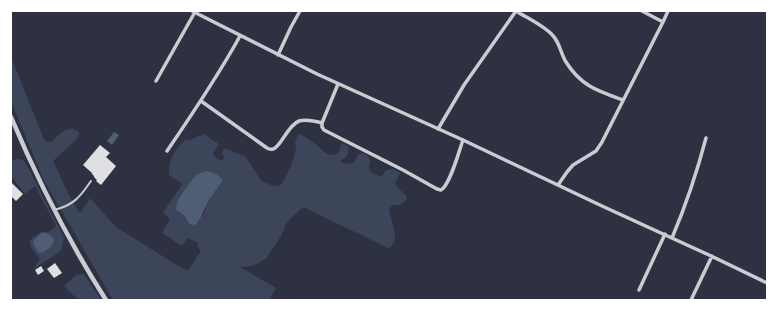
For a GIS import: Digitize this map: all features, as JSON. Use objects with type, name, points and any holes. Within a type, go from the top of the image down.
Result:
[{"type":"street","points":[[278,55],[300,11]]},
{"type":"street","points":[[438,129],[464,85],[516,11],[553,35],[565,61],[583,82],[591,87],[623,100]]},
{"type":"street","points":[[642,11],[663,22]]},
{"type":"street","points":[[558,185],[573,164],[596,151],[602,142],[668,11]]},
{"type":"street","points":[[156,80],[194,12],[338,84],[463,140],[767,282]]},
{"type":"street","points":[[167,151],[201,101],[240,36]]},
{"type":"street","points":[[338,84],[322,123],[324,130],[441,190],[444,188],[448,180],[463,140]]},
{"type":"street","points":[[201,101],[272,150],[277,147],[292,126],[299,121],[314,121],[322,123]]},
{"type":"street","points":[[11,117],[27,155],[54,210],[105,300]]},
{"type":"street","points":[[672,238],[690,192],[706,138]]},
{"type":"street","points":[[639,290],[664,234]]},
{"type":"street","points":[[691,300],[712,256]]},
{"type":"lane","points":[[54,210],[73,202],[91,181]]},
{"type":"shaded area","points":[[11,57],[44,139],[47,142],[51,142],[62,132],[69,129],[76,130],[79,133],[78,138],[53,161],[71,199],[80,213],[90,198],[116,227],[188,271],[201,251],[197,246],[198,243],[188,238],[182,246],[162,233],[170,219],[163,213],[182,184],[169,175],[172,156],[185,140],[190,140],[204,134],[219,144],[213,154],[216,158],[221,161],[224,158],[222,152],[225,148],[245,156],[262,181],[273,186],[281,185],[290,168],[296,150],[295,143],[298,134],[304,136],[329,155],[337,154],[342,143],[349,147],[348,155],[340,162],[346,164],[353,163],[358,155],[362,153],[368,156],[370,161],[369,168],[371,172],[378,176],[382,176],[386,170],[394,169],[400,173],[395,183],[407,196],[406,200],[400,205],[393,205],[389,209],[395,233],[395,240],[390,249],[303,207],[287,222],[281,236],[266,259],[252,266],[240,267],[276,288],[269,300],[113,300],[43,179],[11,101]],"holes":[[[223,181],[214,191],[204,214],[198,223],[188,223],[183,215],[177,211],[177,205]]]},
{"type":"shaded area","points":[[114,132],[119,135],[112,145],[107,141]]},
{"type":"shaded area","points":[[16,159],[21,159],[24,161],[64,238],[61,251],[33,269],[40,259],[32,248],[30,240],[41,232],[49,232],[56,226],[35,186],[25,194],[11,176],[11,162]]},
{"type":"shaded area","points":[[206,171],[216,174],[223,181],[216,189],[199,221],[195,225],[188,223],[185,217],[177,211],[176,208],[178,200],[196,175]]},
{"type":"shaded area","points":[[41,233],[49,234],[54,240],[52,246],[42,253],[38,252],[33,243],[33,241]]},
{"type":"shaded area","points":[[84,274],[101,300],[78,300],[64,286],[76,275]]},
{"type":"building","points":[[100,145],[110,153],[106,157],[116,166],[101,185],[96,181],[97,180],[92,173],[83,165]]},
{"type":"building","points":[[11,182],[23,194],[16,201],[11,196]]},
{"type":"building","points":[[55,263],[62,273],[54,278],[47,269]]},
{"type":"building","points":[[41,266],[44,271],[38,275],[35,270]]}]
